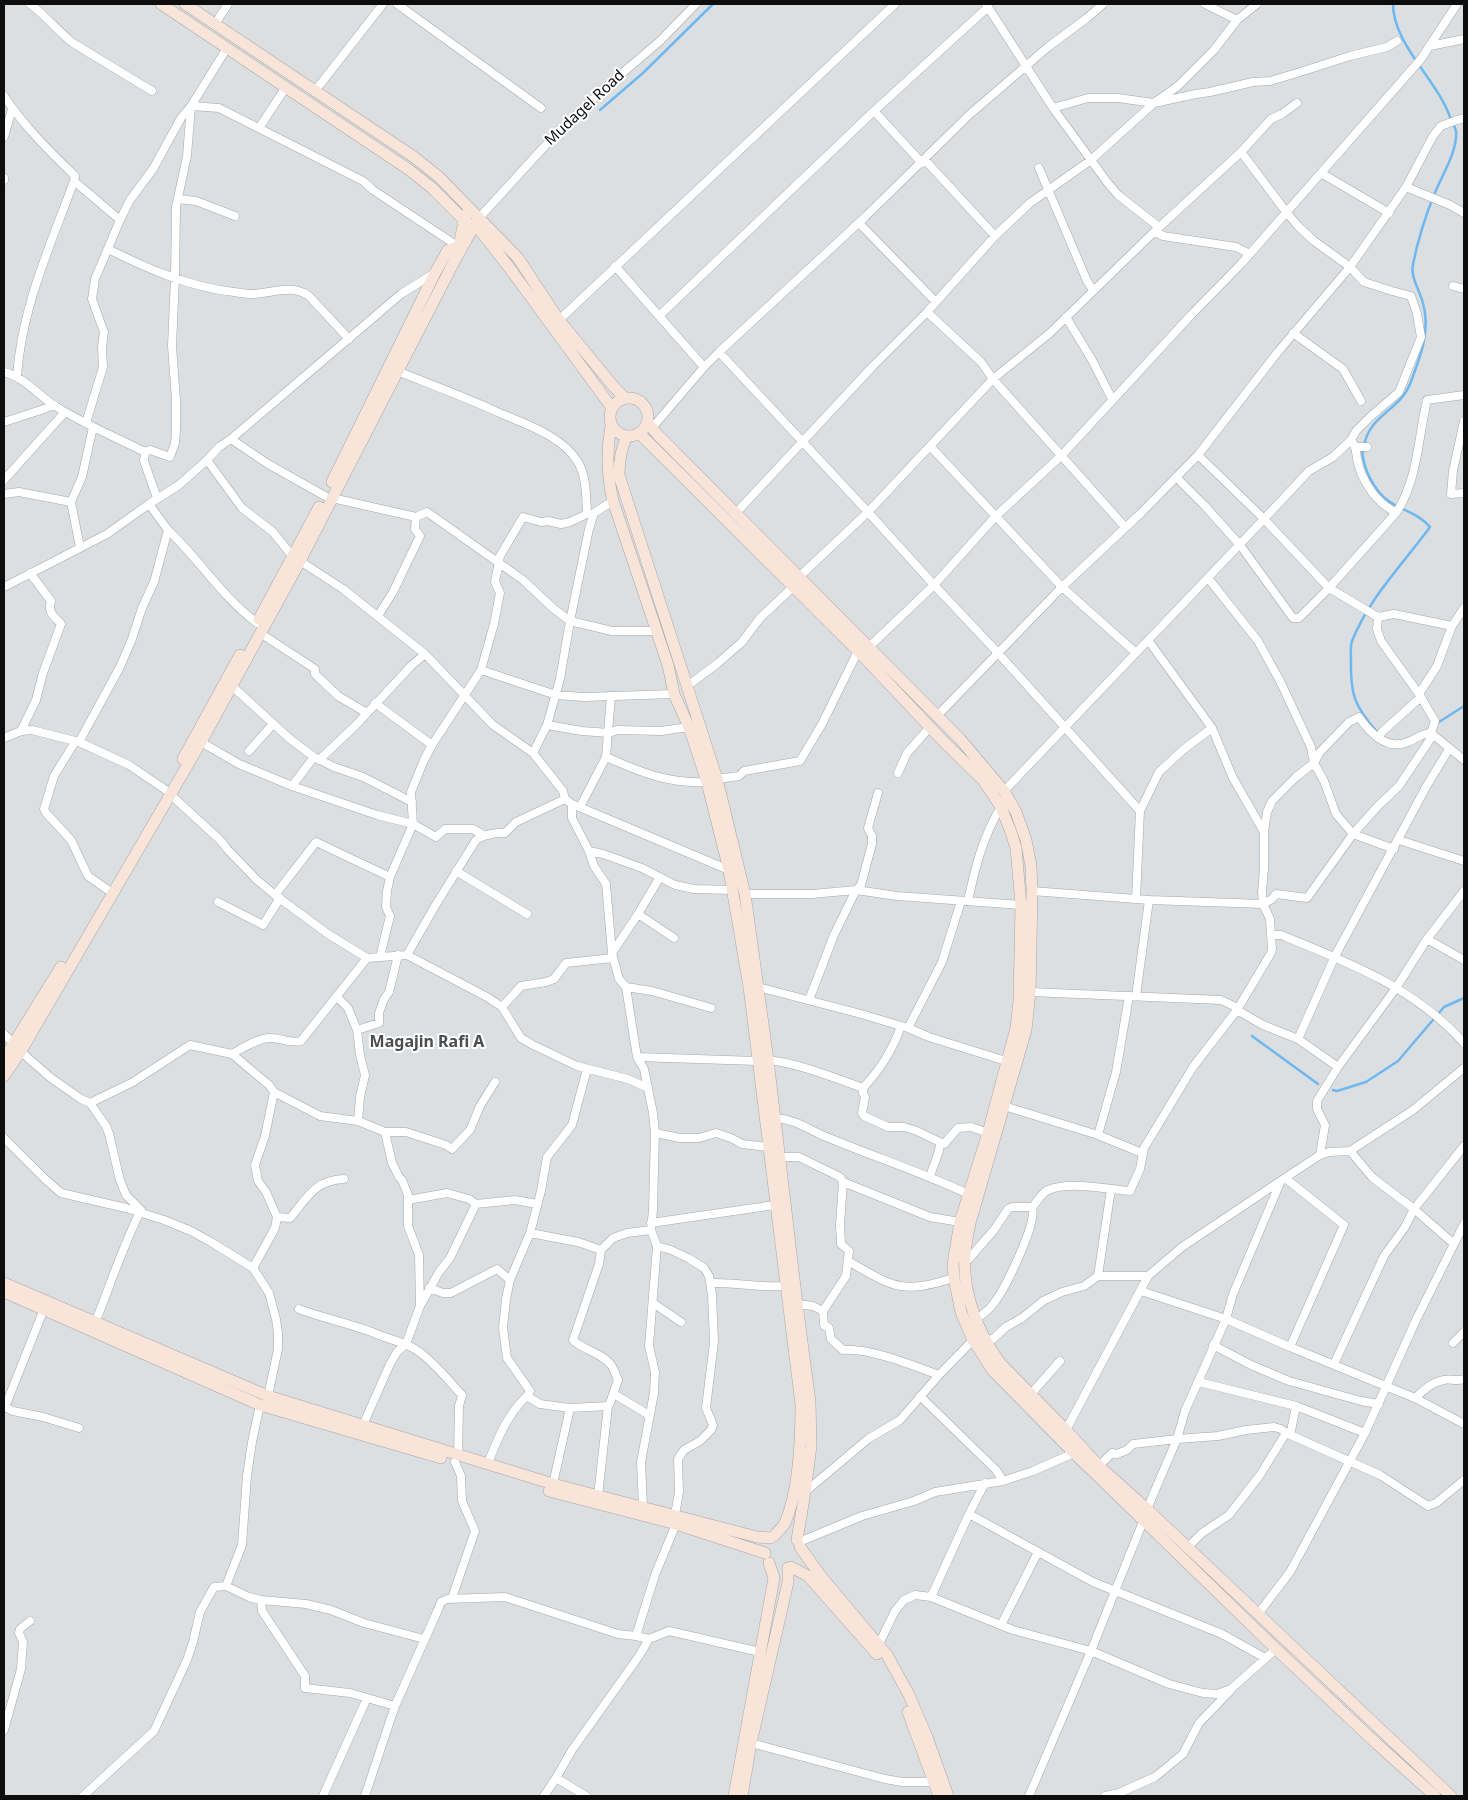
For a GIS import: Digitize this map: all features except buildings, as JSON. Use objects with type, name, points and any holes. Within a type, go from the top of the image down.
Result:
[{"type":"main road","points":[[161,4],[408,169],[475,221],[518,258],[559,320],[614,388],[625,398],[637,400],[643,404],[650,425],[736,514],[796,582]]},
{"type":"main road","points":[[185,4],[414,157],[439,177],[470,209],[475,221],[612,408]]},
{"type":"main road","points":[[329,497],[435,272],[448,250],[459,247],[475,221]]},
{"type":"main road","points":[[4,1059],[17,1048],[169,792],[397,371],[475,221]]},
{"type":"main road","points":[[625,398],[616,402],[609,415],[611,426],[607,461],[608,475],[613,501],[668,665],[674,694],[712,781],[734,890],[749,988],[774,1118],[810,1403],[811,1446],[799,1543],[799,1559],[790,1568],[751,1743],[742,1796]]},
{"type":"main road","points":[[650,425],[633,435],[622,447],[619,461],[619,476],[686,687],[745,894],[758,986],[768,1147],[801,1404],[800,1445],[790,1504],[784,1524],[766,1545],[767,1558],[774,1578],[734,1796]]},
{"type":"main road","points":[[611,426],[620,434],[633,435],[796,582],[863,649],[937,716],[1004,791],[1016,812],[1026,840],[1032,891],[1030,992],[1026,1030],[970,1223],[965,1255],[967,1288],[971,1305],[985,1340],[1001,1364],[1276,1649],[1435,1796]]},
{"type":"main road","points":[[4,1076],[17,1048],[108,890],[201,742],[232,686],[259,628]]},
{"type":"main road","points":[[863,649],[930,727],[984,780],[1001,807],[1016,848],[1021,904],[1019,1001],[1016,1028],[988,1133],[960,1222],[954,1256],[954,1278],[961,1312],[973,1340],[993,1371],[1074,1453],[1187,1548],[1452,1796]]},
{"type":"main road","points":[[4,1283],[268,1396],[363,1425],[552,1492],[757,1537],[785,1533],[799,1543],[820,1575],[879,1644],[909,1696],[927,1737],[948,1796]]},
{"type":"main road","points":[[4,1292],[260,1405],[456,1458],[488,1463],[553,1484],[643,1507],[767,1558],[778,1568],[790,1568],[808,1576],[878,1655],[903,1700],[939,1796]]},
{"type":"street","points":[[30,4],[50,20],[61,34],[73,43],[152,91]]},
{"type":"street","points":[[215,24],[228,4]]},
{"type":"street","points":[[315,91],[383,4]]},
{"type":"street","points":[[397,4],[540,108]]},
{"type":"street","name":"Mudagel Road","points":[[475,221],[554,136],[606,87],[660,42],[696,4]]},
{"type":"street","points":[[559,320],[895,4]]},
{"type":"street","points":[[650,425],[719,352],[859,223],[970,115],[1048,47],[1103,4]]},
{"type":"street","points":[[1205,4],[1237,20]]},
{"type":"street","points":[[736,514],[873,366],[927,312],[995,236],[1030,203],[1091,160],[1154,102],[1178,86],[1214,50],[1237,20],[1257,4]]},
{"type":"street","points":[[606,757],[649,775],[686,783],[739,776],[744,771],[800,761],[863,649],[934,585],[995,517],[1062,455],[1250,254],[1421,58],[1457,4]]},
{"type":"street","points":[[659,316],[987,6],[1053,108],[1118,195],[1163,236],[1236,247],[1250,254]]},
{"type":"street","points":[[1430,46],[1464,39]]},
{"type":"street","points":[[1053,108],[1088,98],[1118,98],[1154,102],[1253,82],[1270,81],[1350,56],[1387,47],[1397,41]]},
{"type":"street","points":[[80,547],[71,502],[82,477],[90,425],[103,367],[102,347],[104,332],[92,299],[95,280],[130,200],[153,169],[181,118],[191,106],[227,48]]},
{"type":"street","points":[[259,128],[286,87]]},
{"type":"street","points":[[4,96],[12,110],[75,176],[37,278],[21,345],[17,377]]},
{"type":"street","points":[[686,687],[742,642],[760,618],[868,512],[993,379],[1050,333],[1157,229],[1241,152],[1271,119],[1282,114],[1297,103]]},
{"type":"street","points":[[191,106],[219,108],[363,181],[373,190],[459,247]]},
{"type":"street","points":[[4,372],[17,377],[54,405],[90,425],[146,452],[150,450],[170,457],[175,443],[176,400],[172,346],[176,278],[176,207],[187,156],[191,106]]},
{"type":"street","points":[[4,137],[12,110]]},
{"type":"street","points":[[874,111],[995,236]]},
{"type":"street","points":[[937,716],[1062,587],[1198,455],[1293,333],[1350,267],[1406,187],[1433,136],[1441,126],[1462,120]]},
{"type":"street","points":[[1241,152],[1287,213],[1314,241],[1350,267],[1364,282],[1392,292],[1411,296],[1417,314],[1421,337],[1399,392],[1356,431],[1353,444],[1361,473],[1368,486],[1379,501],[1396,513]]},
{"type":"street","points":[[1039,168],[1093,290]]},
{"type":"street","points":[[1321,173],[1389,213]]},
{"type":"street","points":[[74,180],[120,220]]},
{"type":"street","points":[[1406,187],[1464,213]]},
{"type":"street","points":[[178,199],[196,201],[235,216]]},
{"type":"street","points":[[859,223],[936,302]]},
{"type":"street","points":[[108,249],[140,265],[193,284],[254,294],[282,290],[301,291],[309,296],[349,339]]},
{"type":"street","points":[[615,266],[704,367]]},
{"type":"street","points":[[4,587],[106,534],[179,485],[208,460],[219,447],[231,439],[401,294],[435,272]]},
{"type":"street","points":[[1453,286],[1464,288]]},
{"type":"street","points":[[927,312],[981,362],[993,379],[1125,527]]},
{"type":"street","points":[[1066,317],[1092,360],[1112,400]]},
{"type":"street","points":[[1293,333],[1343,369],[1361,401]]},
{"type":"street","points":[[719,352],[999,654],[1140,811]]},
{"type":"street","points":[[397,371],[484,404],[538,430],[557,441],[573,455],[579,464],[590,514],[589,529],[556,694],[547,724],[533,753]]},
{"type":"street","points":[[1176,477],[1240,545],[1293,618],[1299,618],[1329,588],[1396,513],[1403,502],[1413,474],[1427,400],[1464,395]]},
{"type":"street","points":[[4,422],[54,405]]},
{"type":"street","points":[[4,480],[65,412]]},
{"type":"street","points":[[1464,421],[1451,494],[1464,493]]},
{"type":"street","points":[[231,439],[268,464],[329,497],[416,517],[427,512],[522,580],[570,621],[612,631],[656,631]]},
{"type":"street","points":[[1004,791],[1310,471],[1353,444],[1367,447]]},
{"type":"street","points":[[930,446],[1062,587],[1136,653]]},
{"type":"street","points":[[146,452],[144,461],[157,498]]},
{"type":"street","points":[[1198,455],[1264,519],[1329,588],[1364,610],[1376,615],[1394,614],[1452,626]]},
{"type":"street","points":[[208,460],[242,508],[273,532],[296,559],[343,589],[425,654],[493,725],[533,753],[562,791],[565,799],[730,870]]},
{"type":"street","points":[[4,494],[19,492],[71,502]]},
{"type":"street","points":[[380,957],[389,925],[390,916],[386,907],[390,877],[413,824],[411,792],[432,744],[481,670],[500,593],[496,582],[500,556],[523,517],[541,522],[548,521],[561,524],[590,514],[613,501]]},
{"type":"street","points":[[149,504],[168,530],[185,546],[242,612],[259,628],[315,669],[315,674],[338,696],[367,712]]},
{"type":"street","points":[[378,616],[393,592],[420,536],[415,529],[416,517]]},
{"type":"street","points":[[108,890],[88,876],[71,840],[44,809],[54,776],[77,742],[116,674],[132,639],[142,608],[154,582],[168,530]]},
{"type":"street","points":[[21,731],[31,714],[43,673],[61,624],[51,612],[49,607],[51,601],[30,573]]},
{"type":"street","points":[[1208,578],[1258,642],[1280,680],[1312,747],[1314,763],[1324,781],[1336,814],[1353,834],[1394,850]]},
{"type":"street","points":[[1378,738],[1420,695],[1437,666],[1452,626],[1464,608]]},
{"type":"street","points":[[1032,891],[1149,900],[1263,904],[1272,899],[1276,894],[1305,898],[1309,896],[1353,834],[1399,786],[1432,734],[1435,721],[1420,695],[1381,641],[1377,629],[1376,615]]},
{"type":"street","points":[[1148,640],[1212,728],[1234,778],[1264,832]]},
{"type":"street","points":[[292,786],[316,758],[367,712],[425,654]]},
{"type":"street","points":[[481,670],[556,694],[584,697],[674,694]]},
{"type":"street","points":[[232,686],[290,740],[316,758],[334,768],[363,777],[412,802]]},
{"type":"street","points":[[611,696],[606,757],[576,805],[572,818],[589,851],[594,866],[606,884],[613,955],[619,979],[626,986],[652,991],[711,1008]]},
{"type":"street","points":[[375,703],[432,744]]},
{"type":"street","points":[[1032,1207],[1048,1190],[1070,1186],[1130,1191],[1140,1169],[1144,1148],[1193,1067],[1238,1009],[1271,953],[1270,919],[1263,904],[1262,892],[1264,832],[1267,812],[1272,801],[1296,777],[1314,763],[1320,752],[1349,722],[1359,717],[1366,727],[1388,744],[1408,742],[1424,733],[1432,734],[1464,760]]},
{"type":"street","points":[[249,751],[273,724]]},
{"type":"street","points":[[547,724],[609,733],[617,730],[661,731],[689,727]]},
{"type":"street","points":[[898,773],[907,753],[930,727]]},
{"type":"street","points":[[1136,899],[1140,811],[1159,772],[1184,749],[1212,728]]},
{"type":"street","points":[[4,738],[21,731],[38,731],[77,742],[129,765],[169,792],[278,897],[318,927],[367,958],[407,955],[487,997],[502,1007],[521,1038],[533,1045],[587,1069],[628,1079],[648,1088]]},
{"type":"street","points":[[201,742],[239,764],[292,786],[377,815],[413,824],[436,838],[445,829],[473,829],[483,835],[492,835],[497,832],[505,833],[516,822],[565,799]]},
{"type":"street","points":[[1298,1040],[1335,956],[1394,850],[1426,786],[1449,749]]},
{"type":"street","points":[[809,1000],[834,935],[856,890],[861,885],[872,844],[868,828],[878,793]]},
{"type":"street","points":[[988,1133],[970,1127],[958,1128],[944,1144],[904,1127],[888,1127],[864,1116],[862,1113],[865,1097],[863,1088],[881,1066],[942,962],[980,850],[990,826],[1001,807]]},
{"type":"street","points":[[407,955],[456,871],[476,840],[483,835]]},
{"type":"street","points":[[1398,840],[1464,861]]},
{"type":"street","points":[[218,902],[263,925],[278,897],[316,842],[390,877]]},
{"type":"street","points":[[589,851],[608,855],[660,876],[675,885],[694,889],[734,890]]},
{"type":"street","points":[[456,871],[527,914]]},
{"type":"street","points":[[502,1007],[520,986],[554,979],[566,963],[613,955],[660,876]]},
{"type":"street","points":[[745,894],[812,894],[856,890],[897,896],[1021,904]]},
{"type":"street","points":[[1320,1155],[1325,1125],[1317,1108],[1317,1101],[1338,1067],[1396,988],[1427,939],[1464,891]]},
{"type":"street","points":[[1098,1135],[1116,1072],[1133,996],[1149,900]]},
{"type":"street","points":[[638,914],[674,938]]},
{"type":"street","points":[[1271,935],[1281,935],[1365,970],[1396,988],[1439,1018],[1464,1043]]},
{"type":"street","points":[[1427,939],[1464,960]]},
{"type":"street","points":[[358,1030],[379,1023],[379,1013],[384,999],[389,992],[398,955]]},
{"type":"street","points":[[232,1054],[256,1041],[270,1038],[294,1042],[301,1041],[367,958]]},
{"type":"street","points":[[626,986],[637,1056],[644,1069],[653,1113],[654,1133],[651,1226],[657,1246],[649,1346],[655,1372],[655,1382],[641,1462],[643,1507]]},
{"type":"street","points":[[758,986],[905,1027],[929,1037],[1006,1061]]},
{"type":"street","points":[[1030,992],[1221,1000],[1263,1025],[1298,1040],[1338,1067]]},
{"type":"street","points":[[337,997],[348,1008],[358,1030],[360,1055],[365,1074],[360,1097],[358,1121]]},
{"type":"street","points":[[4,1034],[17,1048],[72,1093],[81,1100],[90,1103],[106,1126],[120,1180],[126,1195],[141,1210],[129,1235],[95,1323]]},
{"type":"street","points":[[90,1103],[133,1082],[190,1045],[232,1054],[270,1084],[274,1092],[320,1116],[358,1121],[385,1132],[406,1132],[452,1149],[470,1130],[480,1106],[495,1082]]},
{"type":"street","points":[[637,1056],[783,1062],[863,1088]]},
{"type":"street","points":[[1066,1430],[1148,1276],[1182,1247],[1320,1155],[1330,1152],[1350,1151],[1412,1110],[1464,1068]]},
{"type":"street","points":[[488,1463],[500,1433],[521,1401],[530,1391],[507,1358],[503,1328],[510,1280],[530,1234],[547,1157],[572,1125],[587,1069]]},
{"type":"street","points":[[253,1268],[275,1228],[277,1217],[266,1192],[258,1181],[256,1165],[266,1136],[274,1092]]},
{"type":"street","points":[[1004,1106],[1098,1135],[1142,1153]]},
{"type":"street","points":[[774,1118],[788,1119],[823,1136],[930,1176],[968,1194]]},
{"type":"street","points":[[385,1132],[392,1162],[402,1180],[408,1200],[408,1226],[419,1255],[420,1306]]},
{"type":"street","points":[[654,1133],[690,1138],[699,1138],[716,1133],[742,1144],[768,1147]]},
{"type":"street","points":[[4,1138],[44,1179],[61,1193],[140,1212],[191,1231],[233,1254],[253,1268],[268,1293],[275,1313],[278,1333],[276,1356],[268,1396]]},
{"type":"street","points":[[930,1176],[940,1143]]},
{"type":"street","points":[[1334,1364],[1384,1256],[1414,1209],[1464,1146]]},
{"type":"street","points":[[1350,1151],[1373,1178],[1414,1209],[1454,1244]]},
{"type":"street","points":[[779,1157],[799,1157],[840,1177],[843,1182],[840,1225],[841,1244],[849,1251],[846,1276],[823,1311],[824,1325],[828,1328],[831,1339],[843,1350],[854,1349],[869,1352],[939,1375]]},
{"type":"street","points":[[277,1217],[290,1218],[303,1200],[321,1184],[344,1179]]},
{"type":"street","points":[[1029,1796],[1091,1651],[1177,1439],[1185,1411],[1226,1319],[1233,1294],[1283,1180]]},
{"type":"street","points":[[1283,1180],[1344,1225],[1290,1347]]},
{"type":"street","points":[[843,1182],[930,1217],[960,1222]]},
{"type":"street","points":[[1098,1276],[1112,1189]]},
{"type":"street","points":[[408,1200],[447,1193],[476,1204],[515,1200],[537,1204]]},
{"type":"street","points":[[363,1425],[390,1364],[397,1352],[406,1344],[429,1288],[450,1258],[476,1204]]},
{"type":"street","points":[[598,1496],[608,1406],[618,1380],[611,1364],[589,1349],[576,1344],[573,1340],[601,1250],[614,1238],[651,1226],[775,1205]]},
{"type":"street","points":[[965,1264],[994,1230],[1008,1209],[1012,1207],[1032,1207]]},
{"type":"street","points":[[976,1319],[986,1313],[995,1302],[1009,1278],[1034,1216],[1032,1207]]},
{"type":"street","points":[[1258,1614],[1290,1572],[1365,1433],[1385,1387],[1464,1224]]},
{"type":"street","points":[[530,1234],[578,1242],[601,1250]]},
{"type":"street","points":[[636,1636],[675,1520],[679,1492],[678,1459],[684,1450],[700,1441],[711,1430],[712,1425],[706,1408],[714,1342],[711,1283],[708,1273],[704,1268],[680,1254],[657,1246]]},
{"type":"street","points":[[848,1261],[889,1284],[902,1287],[929,1286],[954,1278]]},
{"type":"street","points":[[429,1288],[443,1293],[451,1293],[497,1269],[510,1280]]},
{"type":"street","points":[[985,1340],[993,1339],[1006,1327],[1022,1318],[1043,1301],[1062,1292],[1084,1286],[1098,1276],[1148,1276]]},
{"type":"street","points":[[711,1283],[731,1282],[767,1288],[786,1286]]},
{"type":"street","points":[[1141,1291],[1226,1319],[1415,1398],[1464,1424]]},
{"type":"street","points":[[653,1303],[681,1322]]},
{"type":"street","points":[[797,1304],[813,1306],[823,1311]]},
{"type":"street","points":[[44,1309],[5,1409],[44,1417],[78,1428]]},
{"type":"street","points":[[299,1309],[406,1344],[432,1363],[462,1395],[459,1406],[460,1429],[456,1458],[461,1476],[462,1502],[475,1530],[452,1598]]},
{"type":"street","points":[[1453,1343],[1464,1332]]},
{"type":"street","points":[[805,1492],[868,1439],[900,1420],[939,1375],[973,1340]]},
{"type":"street","points":[[1213,1346],[1250,1365],[1289,1381],[1361,1401],[1379,1404]]},
{"type":"street","points":[[1031,1394],[1060,1361]]},
{"type":"street","points":[[1415,1398],[1431,1384],[1446,1379],[1457,1382],[1464,1379]]},
{"type":"street","points":[[1199,1382],[1296,1406],[1365,1433]]},
{"type":"street","points":[[614,1394],[649,1415]]},
{"type":"street","points":[[527,1396],[540,1404],[570,1408],[608,1406]]},
{"type":"street","points":[[920,1396],[996,1470],[1002,1481]]},
{"type":"street","points":[[226,1586],[242,1545],[247,1476],[260,1405]]},
{"type":"street","points":[[1187,1548],[1202,1533],[1229,1515],[1260,1475],[1286,1433],[1292,1428],[1296,1406]]},
{"type":"street","points":[[553,1484],[570,1408]]},
{"type":"street","points":[[1099,1466],[1112,1453],[1117,1454],[1133,1444],[1218,1436],[1274,1427],[1380,1476],[1428,1506],[1436,1503],[1464,1480]]},
{"type":"street","points":[[799,1543],[862,1516],[914,1501],[935,1492],[1002,1481],[1033,1471],[1074,1453]]},
{"type":"street","points":[[931,1597],[985,1483]]},
{"type":"street","points":[[969,1514],[1078,1574],[1114,1591],[1222,1634],[1265,1658]]},
{"type":"street","points":[[1001,1625],[1038,1552]]},
{"type":"street","points":[[82,1796],[154,1731],[193,1642],[200,1612],[214,1587],[226,1586],[260,1600],[306,1604],[331,1610],[364,1623],[424,1639]]},
{"type":"street","points":[[879,1644],[894,1611],[904,1600],[915,1595],[931,1597],[1013,1630],[1091,1651],[1169,1684],[1189,1690],[1217,1694],[1231,1689]]},
{"type":"street","points":[[365,1796],[395,1706],[424,1639],[442,1602],[452,1598],[505,1597],[618,1634],[649,1639],[669,1632],[760,1652]]},
{"type":"street","points":[[260,1600],[262,1611],[305,1676],[305,1688],[350,1693],[395,1706]]},
{"type":"street","points":[[4,1730],[21,1669],[24,1642],[19,1633],[20,1629],[30,1621]]},
{"type":"street","points":[[544,1796],[572,1750],[649,1639]]},
{"type":"street","points":[[1105,1796],[1119,1793],[1155,1777],[1183,1754],[1199,1723],[1231,1689],[1276,1649]]},
{"type":"street","points":[[323,1796],[367,1698]]},
{"type":"street","points":[[751,1743],[885,1779],[902,1782],[934,1782]]},
{"type":"street","points":[[556,1778],[586,1796]]},
{"type":"waterway","points":[[600,110],[643,73],[713,4]]},
{"type":"waterway","points":[[1378,733],[1364,716],[1355,700],[1351,672],[1351,643],[1359,625],[1377,596],[1430,527],[1418,517],[1383,497],[1367,471],[1363,451],[1367,436],[1372,427],[1405,393],[1421,354],[1426,324],[1425,313],[1412,269],[1419,237],[1437,188],[1452,155],[1456,139],[1456,129],[1444,103],[1400,33],[1395,19],[1393,4]]},
{"type":"waterway","points":[[1436,724],[1464,706]]},
{"type":"waterway","points":[[1333,1090],[1337,1091],[1366,1082],[1398,1061],[1444,1007],[1464,998]]},
{"type":"waterway","points":[[1252,1036],[1318,1084]]},
{"type":"district","name":"Magajin Rafi A","points":[[427,1042]]}]
